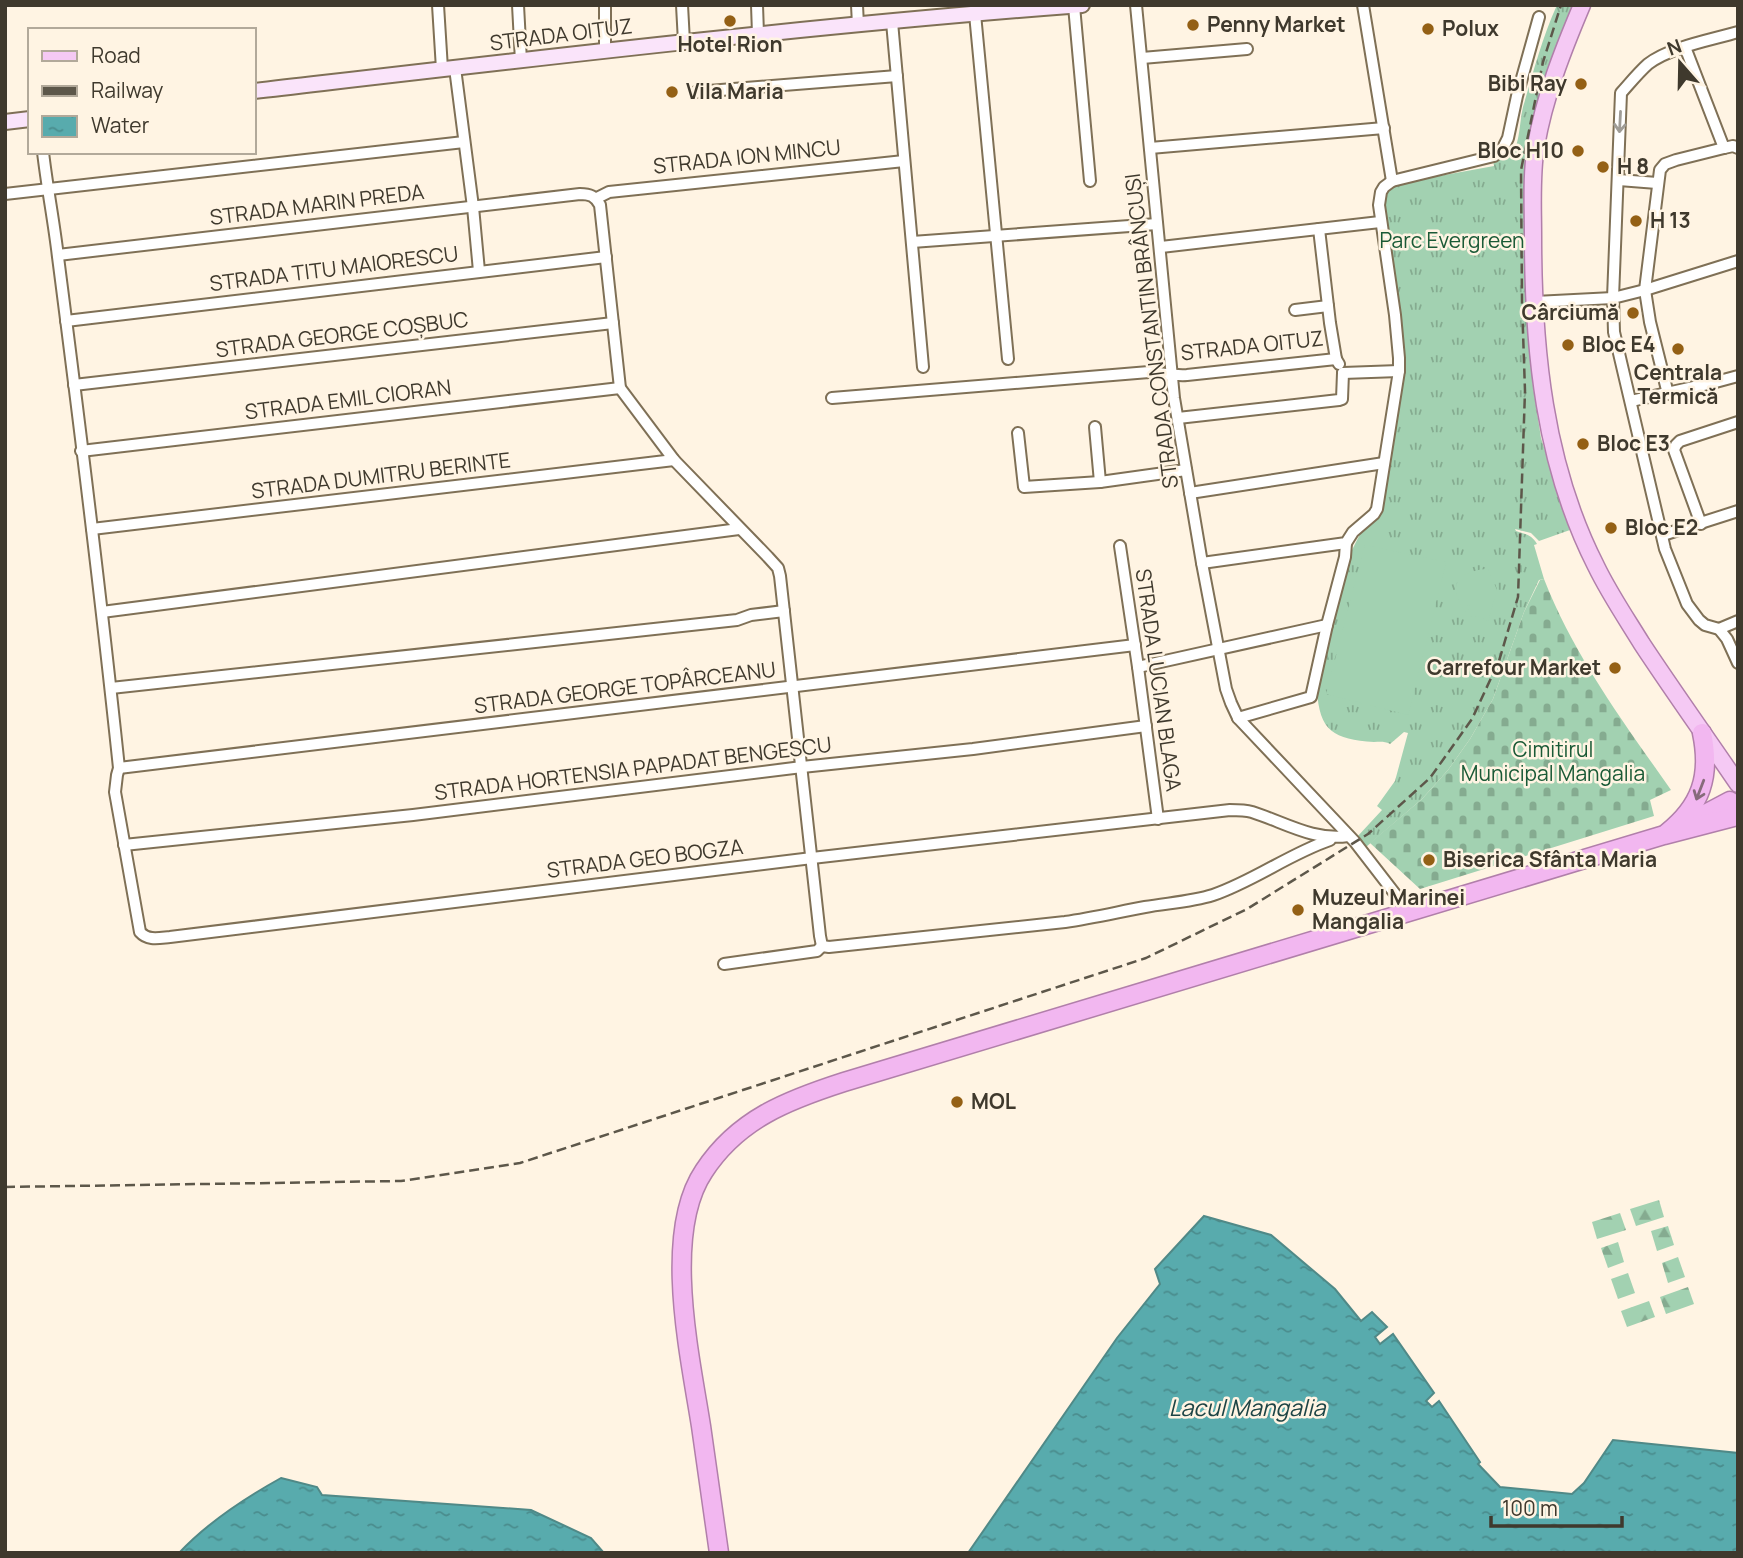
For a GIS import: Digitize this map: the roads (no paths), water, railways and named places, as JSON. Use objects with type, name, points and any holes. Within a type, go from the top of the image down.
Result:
[{"type":"highway","points":[[1664,835],[1677,825],[1692,807],[1703,783],[1706,750],[1702,733]]},
{"type":"highway","points":[[719,1553],[689,1348],[682,1248],[690,1201],[697,1183],[715,1155],[735,1134],[781,1105],[813,1092],[1664,835],[1735,801]]},
{"type":"main road","name":"STRADA OITUZ","points":[[256,91],[983,10],[1082,5]]},
{"type":"main road","points":[[1582,5],[1558,67],[1541,122],[1533,170],[1535,302],[1541,377],[1549,430],[1562,482],[1595,565],[1613,599],[1719,758],[1735,801]]},
{"type":"main road","points":[[5,122],[28,119]]},
{"type":"street","points":[[438,5],[464,142],[479,271]]},
{"type":"street","points":[[518,5],[520,61]]},
{"type":"street","points":[[605,5],[606,50]]},
{"type":"street","points":[[682,5],[684,42]]},
{"type":"street","points":[[757,5],[758,34]]},
{"type":"street","points":[[858,5],[858,25]]},
{"type":"street","name":"STRADA CONSTANTIN BRÂNCUȘI","points":[[1136,5],[1178,418],[1226,689],[1238,718]]},
{"type":"street","points":[[1363,5],[1392,181]]},
{"type":"street","points":[[1074,6],[1090,181]]},
{"type":"street","points":[[983,10],[996,237],[1008,359]]},
{"type":"street","points":[[1409,912],[1355,842],[1343,837],[1238,718],[1311,697],[1345,557],[1346,543],[1353,532],[1377,509],[1399,372],[1395,315],[1378,205],[1381,192],[1392,181],[1494,156],[1503,148],[1508,138],[1539,17]]},
{"type":"street","points":[[892,22],[923,367]]},
{"type":"street","points":[[1737,657],[1719,629],[1705,625],[1688,604],[1665,549],[1614,332],[1613,298],[1621,93],[1650,63],[1660,57],[1738,32]]},
{"type":"street","points":[[1685,47],[1724,148]]},
{"type":"street","points":[[1142,58],[1247,49]]},
{"type":"street","points":[[696,92],[897,76]]},
{"type":"street","points":[[1150,148],[1384,128]]},
{"type":"street","points":[[5,194],[464,142]]},
{"type":"street","points":[[1668,394],[1645,290],[1660,170],[1665,164],[1724,148],[1738,148]]},
{"type":"street","points":[[43,154],[103,612],[119,768],[115,792],[124,845]]},
{"type":"street","name":"STRADA ION MINCU","points":[[597,198],[608,191],[904,161]]},
{"type":"street","points":[[1619,180],[1657,183]]},
{"type":"street","name":"STRADA MARIN PREDA","points":[[58,255],[580,194],[597,198]]},
{"type":"street","points":[[597,198],[600,205],[620,388],[674,460],[778,568],[822,946]]},
{"type":"street","points":[[1161,247],[1380,222]]},
{"type":"street","points":[[912,243],[1157,224]]},
{"type":"street","points":[[1178,418],[1342,399],[1343,373],[1336,359],[1319,229]]},
{"type":"street","name":"STRADA TITU MAIORESCU","points":[[66,321],[606,257]]},
{"type":"street","points":[[1535,302],[1613,298],[1738,261]]},
{"type":"street","points":[[1295,310],[1328,306]]},
{"type":"street","name":"STRADA GEORGE COȘBUC","points":[[74,385],[613,323]]},
{"type":"street","name":"STRADA OITUZ","points":[[832,398],[1149,372],[1172,376],[1336,359]]},
{"type":"street","points":[[1343,373],[1399,372]]},
{"type":"street","points":[[1631,401],[1738,376]]},
{"type":"street","name":"STRADA EMIL CIORAN","points":[[82,452],[620,388]]},
{"type":"street","points":[[1701,524],[1674,450],[1675,444],[1738,422]]},
{"type":"street","points":[[1095,427],[1100,482]]},
{"type":"street","points":[[1018,433],[1024,487],[1100,482],[1186,470]]},
{"type":"street","name":"STRADA DUMITRU BERINTE","points":[[92,529],[674,460]]},
{"type":"street","points":[[1190,493],[1384,463]]},
{"type":"street","points":[[1663,535],[1738,511]]},
{"type":"street","points":[[103,612],[739,529]]},
{"type":"street","points":[[1202,563],[1346,543]]},
{"type":"street","name":"STRADA LUCIAN BLAGA","points":[[1119,546],[1158,819]]},
{"type":"street","points":[[111,688],[737,620],[751,615],[784,611]]},
{"type":"street","points":[[1719,629],[1738,621]]},
{"type":"street","points":[[1138,667],[1327,625]]},
{"type":"street","name":"STRADA GEORGE TOPÂRCEANU","points":[[119,768],[1135,645]]},
{"type":"street","name":"STRADA HORTENSIA PAPADAT BENGESCU","points":[[124,845],[427,813],[1146,726]]},
{"type":"street","name":"STRADA GEO BOGZA","points":[[124,845],[140,932],[152,939],[1230,810],[1250,811],[1318,836],[1343,837]]},
{"type":"street","points":[[822,946],[1065,922],[1192,900],[1214,895],[1245,881],[1311,846],[1343,837]]},
{"type":"street","points":[[724,964],[817,951],[822,946]]},
{"type":"water","name":"Lacul Mangalia","points":[[1204,1216],[1271,1235],[1335,1289],[1361,1321],[1372,1312],[1387,1327],[1375,1337],[1380,1344],[1393,1334],[1434,1393],[1426,1401],[1432,1407],[1439,1401],[1480,1462],[1478,1464],[1500,1487],[1572,1494],[1584,1483],[1613,1440],[1738,1453],[1738,1553],[968,1553],[1117,1338],[1160,1284],[1155,1269]]},
{"type":"water","points":[[281,1478],[317,1487],[322,1495],[531,1510],[591,1538],[604,1553],[179,1553],[227,1511]]},
{"type":"railway","points":[[5,1187],[401,1181],[520,1163],[1146,958],[1247,909],[1368,834],[1430,778],[1472,719],[1499,661],[1518,597],[1525,391],[1521,170],[1543,62],[1561,5]]},
{"type":"place","name":"Hotel Rion","points":[[730,21]]},
{"type":"place","name":"Penny Market","points":[[1193,25]]},
{"type":"place","name":"Polux","points":[[1428,29]]},
{"type":"place","name":"Bibi Ray","points":[[1581,84]]},
{"type":"place","name":"Vila Maria","points":[[672,92]]},
{"type":"place","name":"Bloc H10","points":[[1578,151]]},
{"type":"place","name":"H 8","points":[[1603,167]]},
{"type":"place","name":"H 13","points":[[1636,221]]},
{"type":"place","name":"Cârciumă","points":[[1633,313]]},
{"type":"place","name":"Bloc E4","points":[[1568,345]]},
{"type":"place","name":"Centrala Termică","points":[[1678,349]]},
{"type":"place","name":"Bloc E3","points":[[1583,444]]},
{"type":"place","name":"Bloc E2","points":[[1611,528]]},
{"type":"place","name":"Carrefour Market","points":[[1615,668]]},
{"type":"place","name":"Biserica Sfânta Maria","points":[[1429,860]]},
{"type":"place","name":"Muzeul Marinei Mangalia","points":[[1298,910]]},
{"type":"place","name":"MOL","points":[[957,1102]]},
{"type":"park label","name":"Parc Evergreen","points":[[1452,241]]},
{"type":"park label","name":"Cimitirul Municipal Mangalia","points":[[1553,762]]}]
